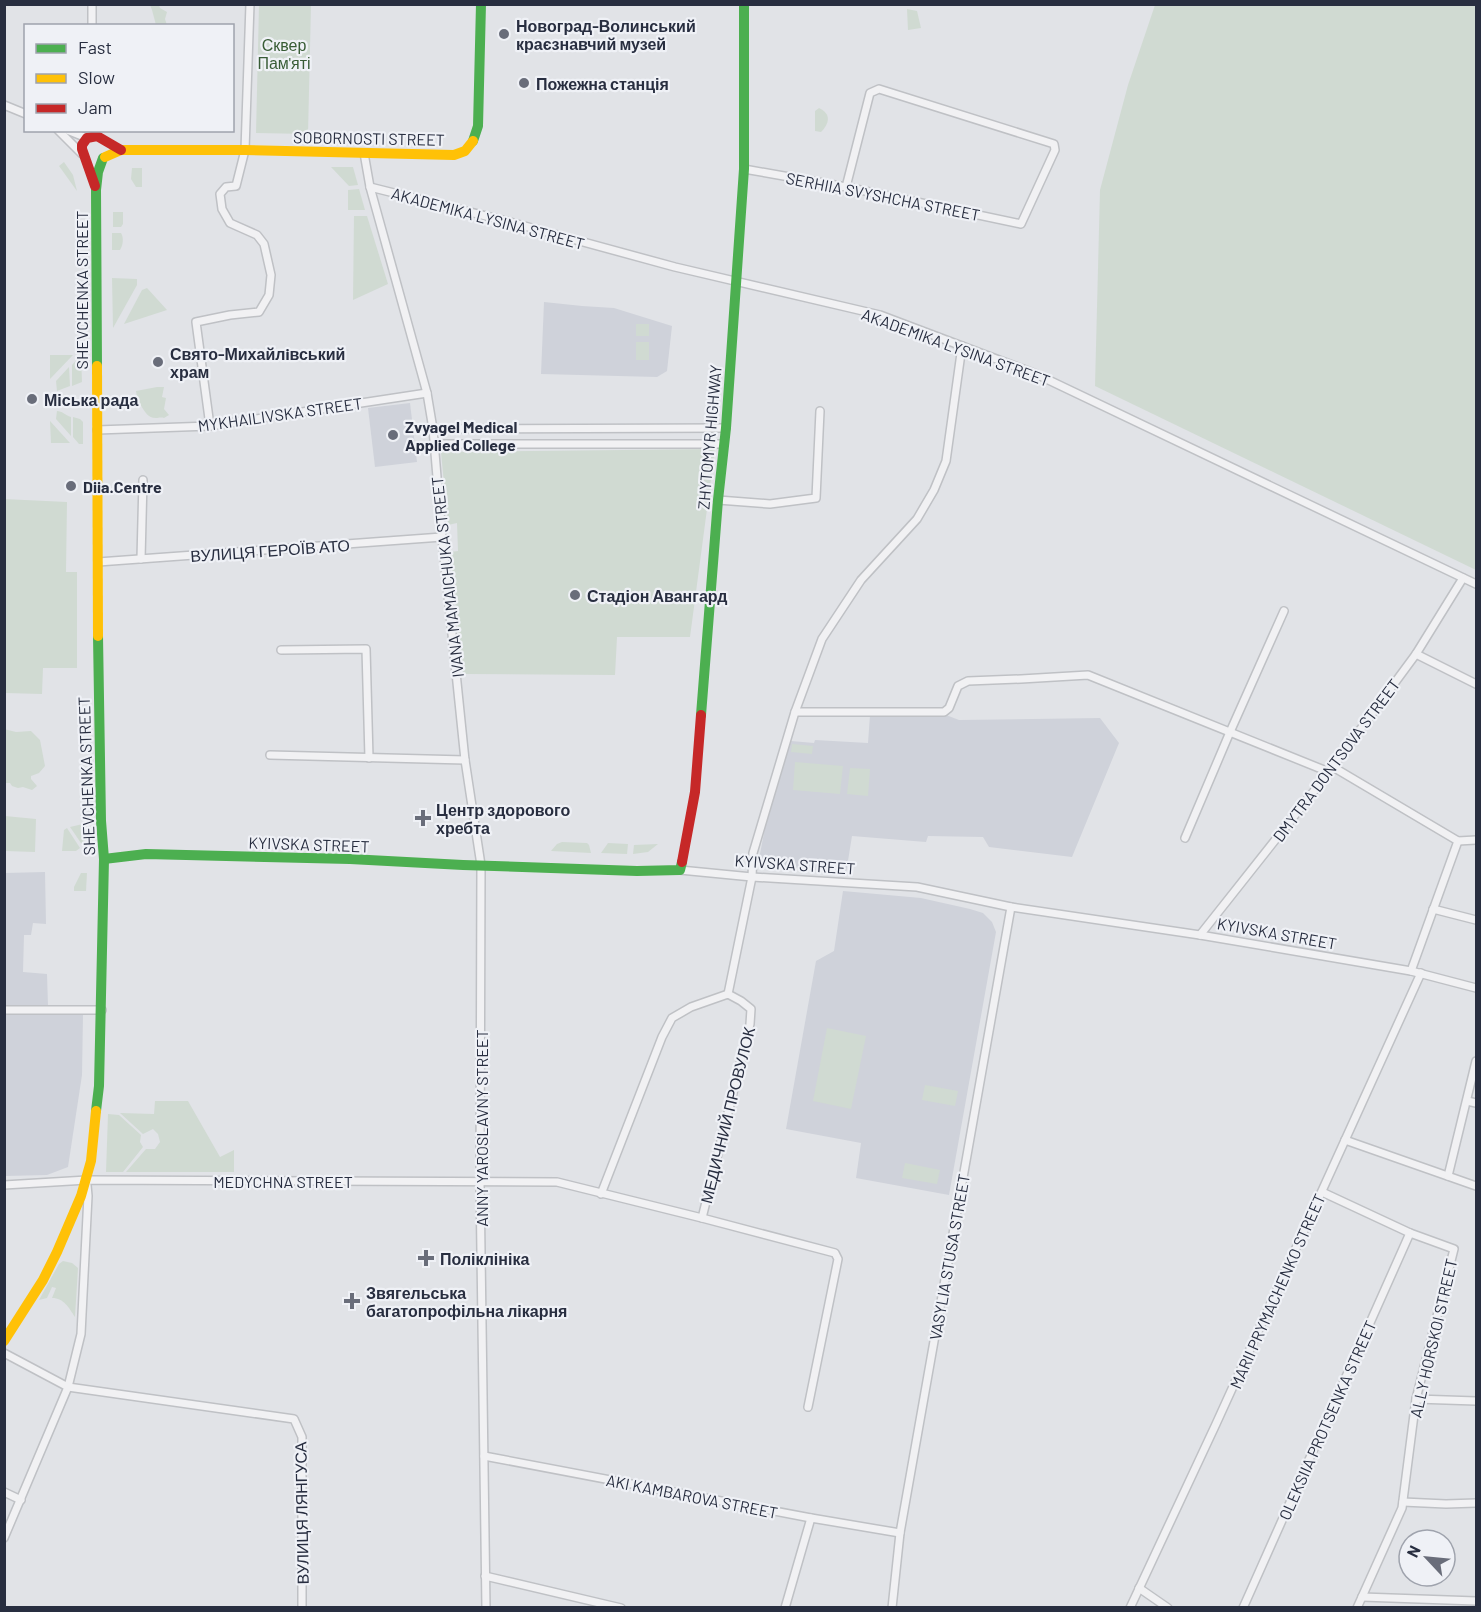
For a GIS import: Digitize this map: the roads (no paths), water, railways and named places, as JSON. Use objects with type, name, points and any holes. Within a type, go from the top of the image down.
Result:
[{"type":"main road","name":"SOBORNOSTI STREET","points":[[104,158],[120,150],[245,150],[454,155],[464,152],[475,138],[478,126],[481,4]]},
{"type":"main road","name":"ZHYTOMYR HIGHWAY","points":[[680,870],[694,792],[726,428],[744,168],[744,4]]},
{"type":"main road","points":[[95,136],[108,149],[104,158],[93,162],[84,156],[82,146],[95,136]]},
{"type":"main road","points":[[95,136],[120,150]]},
{"type":"main road","name":"SHEVCHENKA STREET","points":[[84,156],[96,190]]},
{"type":"main road","name":"SHEVCHENKA STREET","points":[[4,1341],[43,1280],[87,1180],[99,1086],[104,859],[100,821],[98,710],[96,190],[98,172],[104,158]]},
{"type":"main road","name":"KYIVSKA STREET","points":[[104,859],[146,854],[637,871],[680,870]]},
{"type":"street","points":[[92,4],[92,24]]},
{"type":"street","points":[[210,426],[196,322],[260,312],[269,295],[271,275],[264,244],[257,235],[230,223],[222,209],[220,194],[226,187],[236,186],[245,150],[250,4]]},
{"type":"street","name":"SERHIIA SVYSHCHA STREET","points":[[744,168],[1021,224],[1055,150],[1053,144],[879,89],[870,93],[846,187]]},
{"type":"street","points":[[4,105],[24,113]]},
{"type":"street","points":[[60,132],[84,156]]},
{"type":"street","points":[[76,132],[95,136]]},
{"type":"street","name":"IVANA MAMAICHUKA STREET","points":[[364,153],[370,187],[427,393],[433,429],[441,537],[465,760],[480,865]]},
{"type":"street","name":"AKADEMIKA LYSINA STREET","points":[[370,187],[610,250],[880,315],[1036,374],[1476,584]]},
{"type":"street","points":[[601,1194],[662,1037],[672,1018],[691,1006],[728,994],[752,877],[753,853],[795,712],[822,639],[861,580],[917,519],[934,490],[946,461],[962,346]]},
{"type":"street","name":"MYKHAILIVSKA STREET","points":[[97,430],[210,426],[427,393]]},
{"type":"street","points":[[718,500],[770,504],[816,498],[820,411]]},
{"type":"street","points":[[433,429],[726,428]]},
{"type":"street","points":[[434,444],[724,444]]},
{"type":"street","points":[[141,559],[143,480]]},
{"type":"street","name":"ВУЛИЦЯ ГЕРОЇВ АТО","points":[[98,562],[441,537]]},
{"type":"street","name":"DMYTRA DONTSOVA STREET","points":[[1200,935],[1331,770],[1416,654],[1463,578]]},
{"type":"street","points":[[1185,838],[1284,611]]},
{"type":"street","points":[[281,650],[366,649],[369,758]]},
{"type":"street","points":[[1416,654],[1476,684]]},
{"type":"street","points":[[795,712],[944,712],[949,708],[958,686],[968,681],[1088,675],[1331,770],[1458,841],[1476,840]]},
{"type":"street","points":[[270,755],[465,760]]},
{"type":"street","points":[[1411,971],[1458,841]]},
{"type":"street","name":"ANNY YAROSLAVNY STREET","points":[[480,865],[480,1182],[485,1607]]},
{"type":"street","name":"KYIVSKA STREET","points":[[680,870],[752,877],[917,887],[1011,907],[1200,935],[1411,971],[1476,988]]},
{"type":"street","name":"VASYLIA STUSA STREET","points":[[892,1608],[900,1533],[1011,907]]},
{"type":"street","points":[[1433,909],[1476,920]]},
{"type":"street","name":"MARII PRYMACHENKO STREET","points":[[1130,1608],[1421,973]]},
{"type":"street","name":"МЕДИЧНИЙ ПРОВУЛОК","points":[[480,1182],[556,1182],[702,1218],[750,1024],[751,1009],[728,994]]},
{"type":"street","points":[[4,1010],[102,1010]]},
{"type":"street","points":[[1448,1176],[1476,1061]]},
{"type":"street","points":[[1467,1101],[1476,1103]]},
{"type":"street","points":[[1345,1140],[1476,1186]]},
{"type":"street","points":[[4,1538],[68,1387],[81,1334],[87,1180]]},
{"type":"street","name":"MEDYCHNA STREET","points":[[4,1185],[87,1180],[480,1182]]},
{"type":"street","points":[[1322,1192],[1410,1233]]},
{"type":"street","points":[[702,1218],[837,1255],[808,1407]]},
{"type":"street","name":"ALLY HORSKOI STREET","points":[[1357,1608],[1402,1508],[1416,1399],[1454,1249],[1410,1233]]},
{"type":"street","name":"OLEKSIIA PROTSENKA STREET","points":[[1243,1608],[1410,1233]]},
{"type":"street","points":[[4,1353],[68,1387]]},
{"type":"street","name":"ВУЛИЦЯ ЛЯНГУСА","points":[[68,1387],[294,1419],[302,1437],[302,1608]]},
{"type":"street","points":[[1416,1399],[1476,1401]]},
{"type":"street","name":"AKI KAMBAROVA STREET","points":[[484,1456],[900,1533]]},
{"type":"street","points":[[4,1492],[21,1500]]},
{"type":"street","points":[[1403,1502],[1476,1503]]},
{"type":"street","points":[[785,1608],[811,1518]]},
{"type":"street","points":[[485,1576],[621,1608]]},
{"type":"street","points":[[1139,1588],[1168,1608]]},
{"type":"street","points":[[1362,1597],[1476,1601]]},
{"type":"place","name":"Новоград-Волинський краєзнавчий музей","points":[[504,34]]},
{"type":"place","name":"Пожежна станція","points":[[524,83]]},
{"type":"place","name":"Свято-Михайлiвський храм","points":[[158,362]]},
{"type":"place","name":"Міська рада","points":[[32,399]]},
{"type":"place","name":"Zvyagel Medical Applied College","points":[[393,435]]},
{"type":"place","name":"Diia.Centre","points":[[71,486]]},
{"type":"place","name":"Стадіон Авангард","points":[[575,595]]},
{"type":"place","name":"Центр здорового хребта","points":[[423,818]]},
{"type":"place","name":"Поліклініка","points":[[426,1258]]},
{"type":"place","name":"Звягельська багатопрофільна лікарня","points":[[352,1301]]},
{"type":"park label","name":"Сквер Пам'яті","points":[[284,53]]}]
